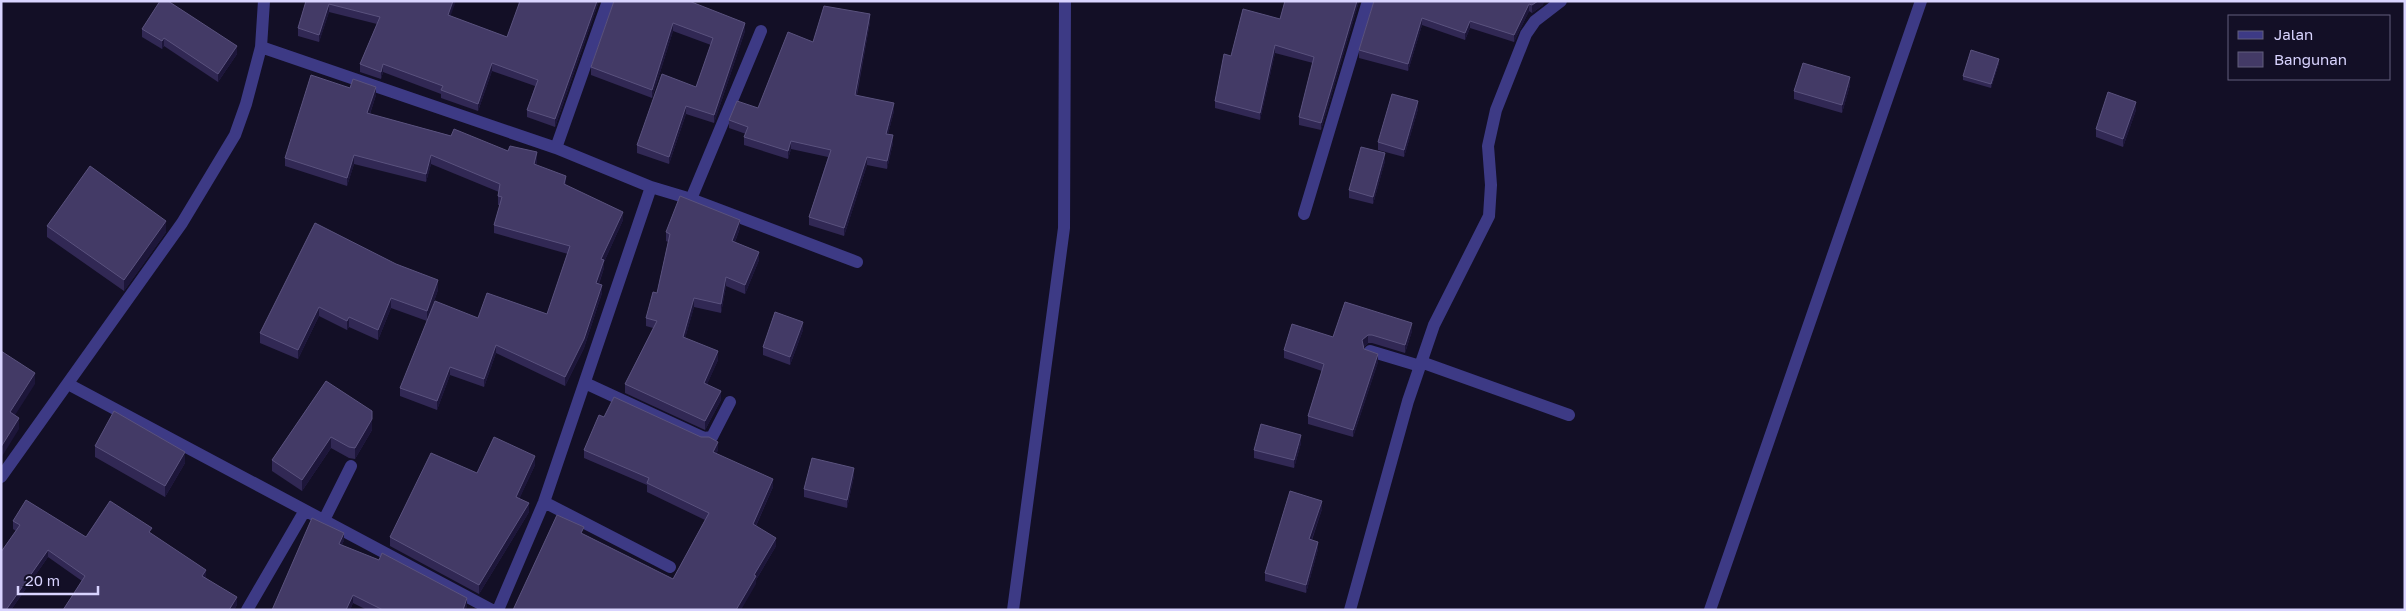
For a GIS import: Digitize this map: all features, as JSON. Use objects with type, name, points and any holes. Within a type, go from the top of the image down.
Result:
[{"type":"street","points":[[1,477],[182,224],[235,135],[246,104],[260,47],[264,1]]},
{"type":"street","points":[[556,148],[608,1]]},
{"type":"street","points":[[1013,610],[1064,228],[1065,1]]},
{"type":"street","points":[[1304,214],[1368,1]]},
{"type":"street","points":[[1350,610],[1408,400],[1434,325],[1489,216],[1491,185],[1488,146],[1496,110],[1508,75],[1526,34],[1535,21],[1561,1]]},
{"type":"street","points":[[1710,610],[1921,1]]},
{"type":"street","points":[[691,198],[761,30]]},
{"type":"street","points":[[260,47],[556,148],[651,187],[691,198],[857,262]]},
{"type":"street","points":[[498,610],[544,502],[651,187]]},
{"type":"street","points":[[1370,351],[1421,364],[1569,415]]},
{"type":"street","points":[[585,383],[704,438],[712,437],[730,402]]},
{"type":"street","points":[[68,384],[304,512],[492,610]]},
{"type":"street","points":[[323,522],[351,466]]},
{"type":"street","points":[[544,502],[670,567]]},
{"type":"street","points":[[247,610],[304,512]]},
{"type":"building","points":[[160,1],[168,1],[237,46],[218,74],[164,38],[162,41],[142,29]]},
{"type":"building","points":[[306,1],[453,1],[448,15],[507,37],[520,1],[597,1],[555,119],[527,110],[538,80],[492,63],[478,104],[441,90],[443,86],[383,64],[381,72],[360,64],[380,17],[329,4],[319,35],[298,28]]},
{"type":"building","points":[[614,1],[689,1],[745,23],[714,115],[686,106],[669,157],[637,145],[662,74],[696,87],[713,38],[673,23],[652,90],[591,67]]},
{"type":"building","points":[[1285,1],[1357,1],[1321,123],[1299,117],[1314,57],[1275,45],[1260,113],[1215,101],[1224,54],[1231,56],[1243,9],[1280,19]]},
{"type":"building","points":[[1374,1],[1538,1],[1532,5],[1529,4],[1514,35],[1470,21],[1465,33],[1422,18],[1408,64],[1359,50]]},
{"type":"building","points":[[824,6],[870,14],[855,95],[894,103],[886,134],[893,135],[887,161],[867,157],[844,228],[809,217],[831,150],[791,141],[788,151],[744,137],[748,127],[729,120],[737,101],[758,108],[788,32],[813,42]]},
{"type":"building","points":[[1971,50],[1999,59],[1991,84],[1963,76]]},
{"type":"building","points":[[1803,63],[1850,77],[1842,105],[1794,91]]},
{"type":"building","points":[[311,75],[350,88],[353,79],[376,87],[367,113],[451,136],[454,129],[508,151],[510,146],[537,152],[534,164],[566,176],[564,184],[623,212],[601,259],[604,260],[596,283],[602,285],[584,339],[565,377],[496,345],[484,379],[450,367],[437,401],[400,388],[435,301],[478,318],[487,293],[547,314],[570,246],[494,225],[502,197],[498,196],[500,184],[431,155],[426,174],[354,155],[347,178],[285,158]]},
{"type":"building","points":[[2108,92],[2136,102],[2123,139],[2096,129]]},
{"type":"building","points":[[1392,94],[1418,101],[1404,150],[1378,142]]},
{"type":"building","points":[[1361,147],[1385,153],[1373,197],[1349,190]]},
{"type":"building","points":[[90,166],[166,221],[124,280],[47,226]]},
{"type":"building","points":[[680,196],[740,220],[732,241],[759,252],[745,285],[726,277],[721,304],[694,298],[683,337],[718,351],[704,383],[721,391],[705,421],[625,384],[657,321],[646,318],[653,292],[657,293],[670,234],[666,232]]},
{"type":"building","points":[[315,223],[396,264],[438,280],[427,311],[391,298],[378,330],[349,317],[347,321],[319,307],[298,350],[260,333]]},
{"type":"building","points":[[1345,302],[1412,323],[1405,345],[1372,335],[1368,335],[1362,340],[1364,349],[1378,354],[1353,430],[1308,416],[1324,364],[1284,350],[1292,324],[1333,337]]},
{"type":"building","points":[[775,312],[803,322],[790,357],[763,347]]},
{"type":"building","points":[[1,351],[35,373],[10,412],[19,418],[1,447]]},
{"type":"building","points":[[326,381],[372,411],[372,419],[355,448],[349,447],[331,437],[302,480],[272,460]]},
{"type":"building","points":[[614,397],[701,437],[709,437],[718,442],[713,452],[773,479],[753,524],[776,538],[736,610],[513,610],[557,515],[584,527],[581,533],[673,579],[709,513],[647,483],[649,478],[584,450],[599,415],[604,417]]},
{"type":"building","points":[[114,411],[185,452],[165,486],[95,446]]},
{"type":"building","points":[[1261,424],[1301,435],[1294,460],[1254,450]]},
{"type":"building","points":[[494,437],[535,456],[516,497],[529,503],[479,585],[390,537],[431,453],[477,473]]},
{"type":"building","points":[[812,458],[854,468],[847,500],[804,489]]},
{"type":"building","points":[[1290,491],[1322,501],[1309,539],[1318,542],[1306,585],[1265,573]]},
{"type":"building","points":[[26,500],[86,537],[110,501],[152,528],[149,532],[206,570],[202,576],[237,597],[229,610],[63,610],[85,576],[48,550],[6,610],[3,610],[1,609],[1,552],[20,525],[13,521]]},
{"type":"building","points":[[312,518],[344,533],[339,544],[379,560],[382,553],[467,598],[463,610],[383,610],[353,595],[346,610],[272,610]]}]
